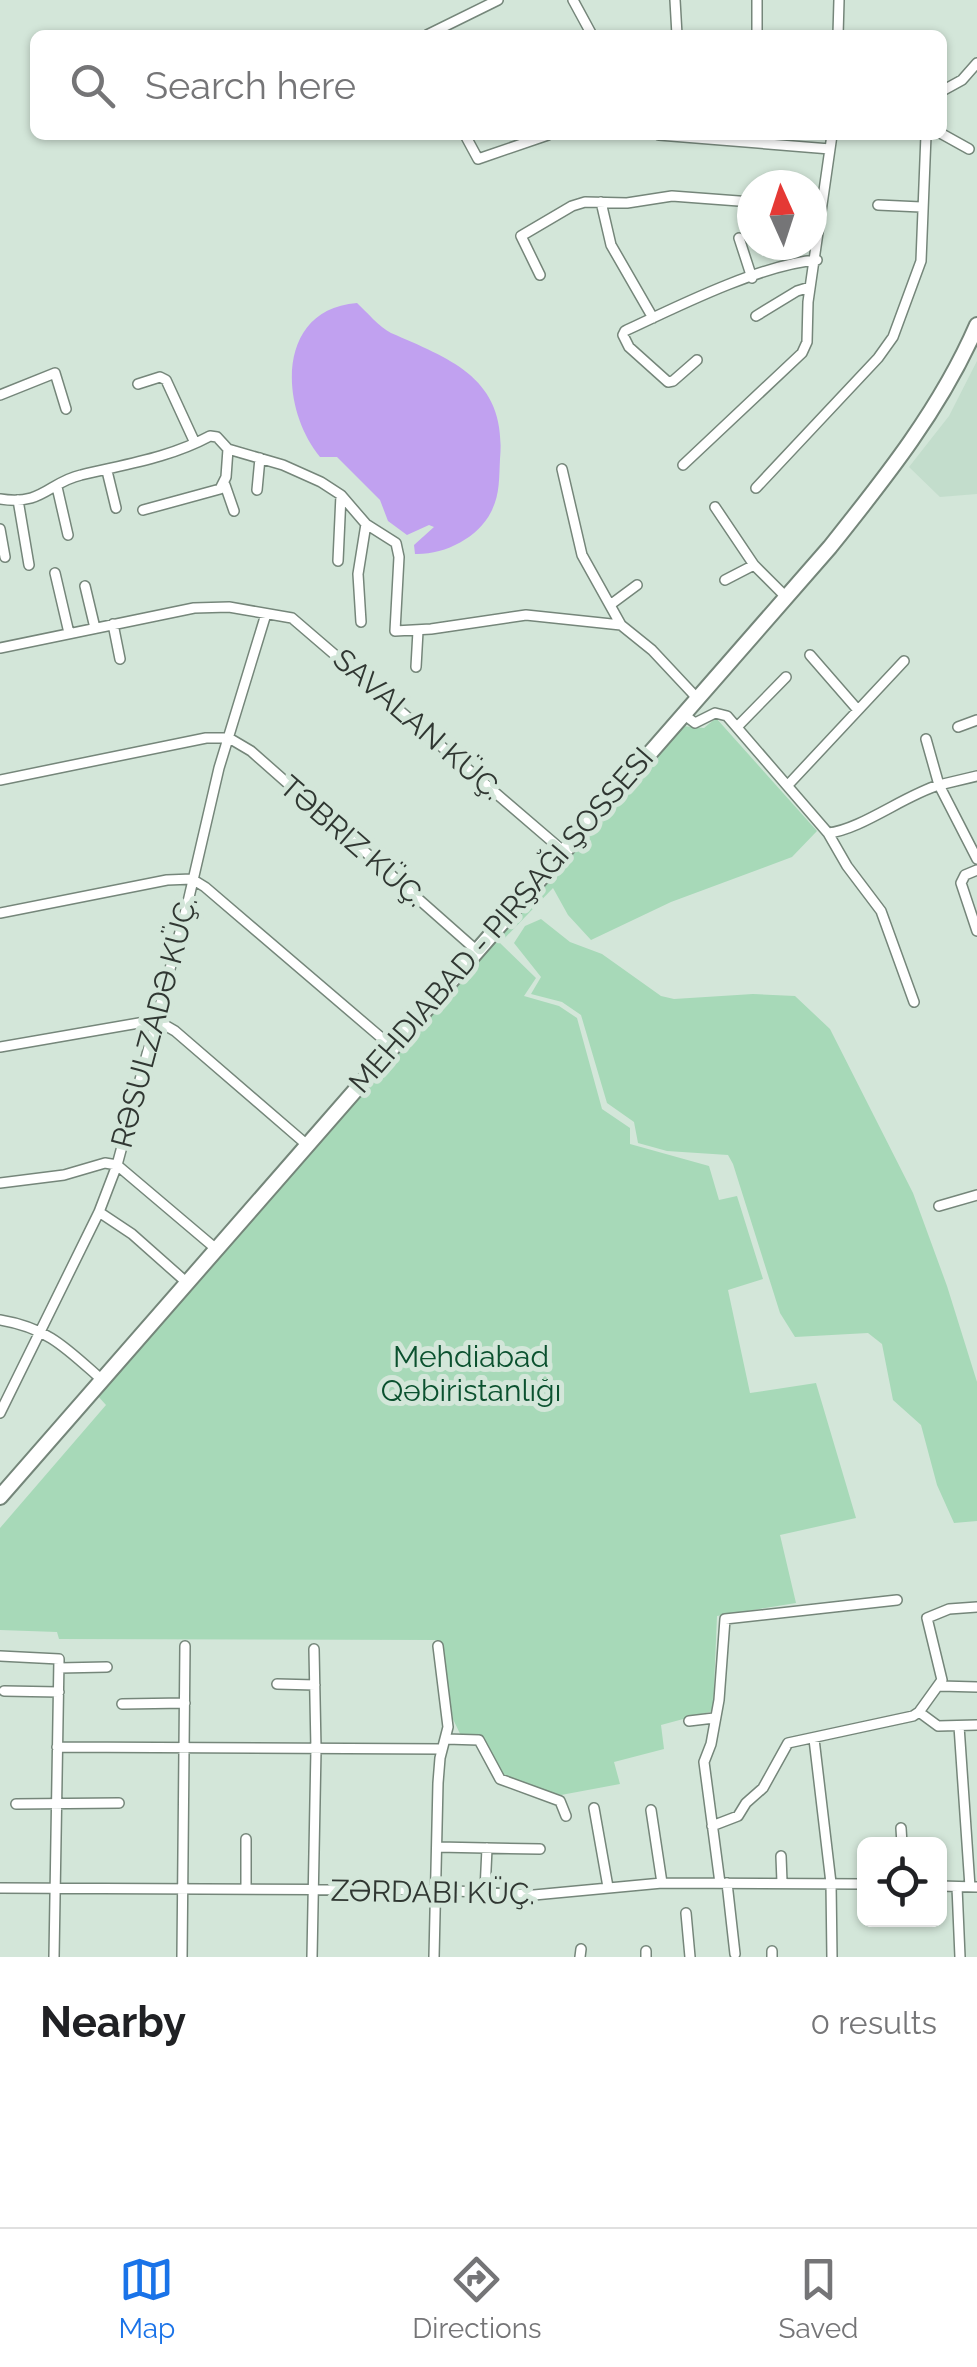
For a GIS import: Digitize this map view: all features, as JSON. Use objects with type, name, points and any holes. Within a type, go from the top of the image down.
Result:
[{"type":"main road","points":[[0,1496],[854,516],[917,434],[954,375],[977,326]]},
{"type":"street","points":[[436,30],[498,0]]},
{"type":"street","points":[[573,0],[589,30]]},
{"type":"street","points":[[674,0],[677,30]]},
{"type":"street","points":[[757,0],[757,30]]},
{"type":"street","points":[[838,30],[839,0]]},
{"type":"street","points":[[947,91],[977,62]]},
{"type":"street","points":[[947,137],[969,149]]},
{"type":"street","points":[[468,140],[478,159],[533,140]]},
{"type":"street","points":[[720,140],[830,149]]},
{"type":"street","points":[[827,178],[831,140]]},
{"type":"street","points":[[756,488],[888,345],[924,248],[921,207],[926,140]]},
{"type":"street","points":[[540,275],[521,236],[572,206],[672,196],[737,201]]},
{"type":"street","points":[[600,202],[611,245],[653,318]]},
{"type":"street","points":[[878,204],[921,207]]},
{"type":"street","points":[[746,260],[752,278]]},
{"type":"street","points":[[683,465],[802,354],[816,260],[752,278],[625,331],[624,341],[629,347],[668,382],[698,360]]},
{"type":"street","points":[[756,316],[810,287]]},
{"type":"street","points":[[0,395],[55,373],[66,409]]},
{"type":"street","points":[[138,384],[166,380],[195,443]]},
{"type":"street","points":[[0,498],[18,500],[46,494],[71,478],[150,460],[214,435],[228,449],[303,472],[341,495],[366,524],[387,536],[399,549],[393,628],[418,631],[526,616],[621,625]]},
{"type":"street","points":[[228,449],[224,485],[234,511]]},
{"type":"street","points":[[257,490],[260,458]]},
{"type":"street","points":[[562,469],[582,555],[621,625],[652,650],[696,697]]},
{"type":"street","points":[[107,470],[116,508]]},
{"type":"street","points":[[144,510],[212,494],[224,485]]},
{"type":"street","points":[[57,487],[68,535]]},
{"type":"street","points":[[338,561],[341,495]]},
{"type":"street","points":[[18,500],[29,564]]},
{"type":"street","points":[[715,506],[754,565],[786,596]]},
{"type":"street","points":[[362,622],[358,574],[366,524]]},
{"type":"street","points":[[0,529],[6,557]]},
{"type":"street","points":[[725,580],[754,565]]},
{"type":"street","points":[[55,573],[70,633]]},
{"type":"street","points":[[610,606],[637,585]]},
{"type":"street","points":[[85,586],[95,628]]},
{"type":"street","name":"SAVALAN KÜÇ.","points":[[0,648],[213,607],[300,621],[562,850]]},
{"type":"street","name":"RƏSULZADƏ KÜÇ.","points":[[0,1413],[99,1212],[116,1165],[229,738],[266,614]]},
{"type":"street","points":[[112,624],[120,659]]},
{"type":"street","points":[[416,667],[418,631]]},
{"type":"street","points":[[810,655],[858,710]]},
{"type":"street","points":[[788,785],[904,661]]},
{"type":"street","points":[[738,726],[786,677]]},
{"type":"street","points":[[682,713],[695,722],[722,713],[738,726],[828,833],[881,911],[914,1002]]},
{"type":"street","points":[[958,726],[977,720]]},
{"type":"street","points":[[0,780],[206,738],[229,738]]},
{"type":"street","name":"TƏBRIZ KÜÇ.","points":[[229,738],[250,751],[476,949]]},
{"type":"street","points":[[926,739],[940,785],[975,848],[977,859]]},
{"type":"street","points":[[828,833],[842,830],[908,796],[977,776]]},
{"type":"street","points":[[977,870],[964,875],[960,882],[977,931]]},
{"type":"street","points":[[0,913],[167,880],[192,879],[391,1046]]},
{"type":"street","points":[[0,1047],[156,1020],[175,1031],[306,1144]]},
{"type":"street","points":[[0,1183],[116,1165],[215,1248]]},
{"type":"street","points":[[939,1206],[977,1195]]},
{"type":"street","points":[[99,1212],[132,1234],[185,1282]]},
{"type":"street","points":[[0,1320],[53,1336],[102,1379]]},
{"type":"street","points":[[735,1954],[704,1762],[712,1744],[724,1666],[725,1619],[897,1600]]},
{"type":"street","points":[[712,1826],[738,1816],[746,1802],[763,1788],[788,1743],[919,1712],[940,1686],[942,1673],[927,1618],[949,1609],[977,1607]]},
{"type":"street","points":[[182,1957],[186,1646]]},
{"type":"street","points":[[434,1957],[437,1847],[448,1727],[438,1646]]},
{"type":"street","points":[[312,1957],[314,1649]]},
{"type":"street","points":[[0,1656],[56,1656],[60,1668],[54,1957]]},
{"type":"street","points":[[60,1668],[106,1667]]},
{"type":"street","points":[[277,1684],[315,1684]]},
{"type":"street","points":[[940,1686],[977,1687]]},
{"type":"street","points":[[4,1691],[59,1692]]},
{"type":"street","points":[[122,1704],[185,1703]]},
{"type":"street","points":[[919,1712],[938,1726],[977,1725]]},
{"type":"street","points":[[688,1720],[714,1718]]},
{"type":"street","points":[[947,1886],[974,1887],[959,1726]]},
{"type":"street","points":[[814,1739],[830,1883],[832,1957]]},
{"type":"street","points":[[58,1748],[316,1750],[479,1740],[500,1780],[560,1802],[566,1816]]},
{"type":"street","points":[[16,1804],[119,1802]]},
{"type":"street","points":[[594,1808],[608,1887]]},
{"type":"street","points":[[651,1810],[662,1883]]},
{"type":"street","points":[[901,1828],[902,1837]]},
{"type":"street","points":[[246,1840],[246,1889]]},
{"type":"street","points":[[437,1847],[540,1849]]},
{"type":"street","points":[[485,1891],[487,1848]]},
{"type":"street","points":[[781,1856],[782,1882]]},
{"type":"street","name":"ZƏRDABI KÜÇ.","points":[[0,1888],[437,1890],[548,1895],[662,1883],[857,1884]]},
{"type":"street","points":[[957,1887],[960,1957]]},
{"type":"street","points":[[686,1913],[690,1957]]},
{"type":"shaded area","points":[[357,303],[387,330],[471,376],[495,409],[500,459],[494,506],[478,530],[448,548],[415,554],[414,545],[434,527],[429,525],[407,535],[388,521],[380,500],[337,457],[320,457],[297,413],[292,388],[299,341],[311,323],[330,309]]},
{"type":"shaded area","points":[[977,361],[977,494],[940,497],[909,467],[949,416]]},
{"type":"green space","name":"Mehdiabad Qəbiristanlığı","points":[[716,718],[817,831],[792,857],[671,902],[591,940],[568,915],[553,888],[500,943],[536,978],[524,996],[559,1006],[577,1018],[602,1109],[630,1128],[630,1144],[709,1166],[719,1200],[737,1196],[763,1279],[728,1290],[750,1393],[816,1383],[856,1518],[780,1535],[796,1603],[717,1616],[713,1711],[661,1725],[664,1749],[614,1762],[620,1784],[561,1795],[505,1778],[481,1735],[462,1738],[453,1719],[440,1640],[59,1639],[57,1632],[0,1630],[0,1528],[106,1405],[97,1395],[682,726],[704,728]]},
{"type":"green space","points":[[541,919],[570,942],[602,954],[661,996],[795,996],[830,1029],[913,1193],[977,1382],[977,1521],[954,1523],[937,1485],[921,1425],[893,1400],[882,1344],[868,1333],[795,1337],[780,1313],[728,1155],[667,1151],[638,1143],[634,1122],[607,1103],[581,1015],[562,1002],[531,994],[541,977],[514,943],[525,926]]}]
